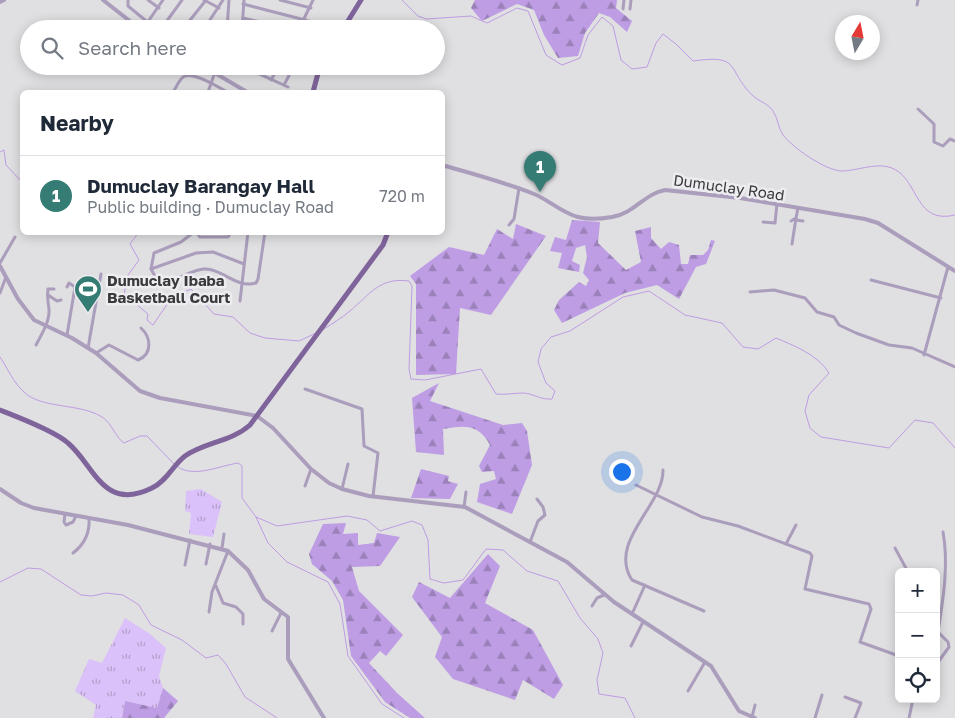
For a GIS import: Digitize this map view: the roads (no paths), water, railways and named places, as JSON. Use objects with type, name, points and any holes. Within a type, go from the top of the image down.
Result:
[{"type":"main road","points":[[349,20],[361,0]]},
{"type":"main road","points":[[314,90],[318,75]]},
{"type":"main road","points":[[0,410],[68,442],[99,482],[117,492],[132,494],[154,487],[168,476],[184,457],[240,433],[257,416],[384,245],[387,235]]},
{"type":"street","points":[[0,2],[4,0]]},
{"type":"street","points":[[103,0],[129,20]]},
{"type":"street","points":[[128,0],[128,6],[144,20]]},
{"type":"street","points":[[148,0],[159,8]]},
{"type":"street","points":[[149,20],[163,0]]},
{"type":"street","points":[[168,20],[182,0]]},
{"type":"street","points":[[190,20],[205,0],[219,8]]},
{"type":"street","points":[[210,20],[223,0]]},
{"type":"street","points":[[228,20],[229,0]]},
{"type":"street","points":[[280,0],[311,8]]},
{"type":"street","points":[[252,20],[243,18],[244,2],[305,20],[313,0]]},
{"type":"street","points":[[623,9],[624,0]]},
{"type":"street","points":[[630,9],[631,0]]},
{"type":"street","points":[[174,90],[186,75],[223,90]]},
{"type":"street","points":[[209,90],[214,75],[243,90]]},
{"type":"street","points":[[261,75],[286,86],[290,75]]},
{"type":"street","points":[[271,80],[274,75]]},
{"type":"street","points":[[918,109],[934,124],[934,142],[943,146],[950,139],[955,141]]},
{"type":"street","name":"Dumuclay Road","points":[[445,166],[519,188],[541,197],[570,215],[587,219],[623,214],[634,210],[656,192],[665,190],[777,204],[878,223],[955,271]]},
{"type":"street","points":[[509,225],[514,220],[519,188]]},
{"type":"street","points":[[763,222],[774,223],[777,204]]},
{"type":"street","points":[[792,244],[798,208]]},
{"type":"street","points":[[791,221],[796,219],[802,221]]},
{"type":"street","points":[[191,235],[181,242],[154,253],[151,269],[156,278],[160,280],[204,269],[241,284],[251,285],[258,279],[265,235]]},
{"type":"street","points":[[199,235],[224,238],[229,235]]},
{"type":"street","points":[[240,300],[248,235]]},
{"type":"street","points":[[15,237],[0,264],[28,313],[45,327],[67,335],[96,353],[140,391],[149,395],[257,416],[273,428],[311,469],[342,489],[373,496],[464,507],[567,562],[604,595],[705,662],[718,674],[739,711],[753,718],[755,705]]},
{"type":"street","points":[[151,269],[196,254],[213,252],[244,264]]},
{"type":"street","points":[[924,355],[948,267]]},
{"type":"street","points":[[88,348],[101,274]]},
{"type":"street","points":[[0,293],[6,277]]},
{"type":"street","points":[[871,280],[941,298]]},
{"type":"street","points":[[67,287],[69,282],[75,288],[67,335]]},
{"type":"street","points":[[96,296],[86,294],[86,290],[90,284],[98,286]]},
{"type":"street","points":[[36,345],[45,327],[49,312],[48,288],[54,289]]},
{"type":"street","points":[[750,292],[774,290],[806,298],[817,312],[834,317],[839,325],[856,333],[889,344],[912,348],[924,355],[955,367]]},
{"type":"street","points":[[47,294],[57,302],[61,300]]},
{"type":"street","points":[[96,353],[109,345],[130,357],[138,360],[142,358],[147,352],[149,344],[147,333],[141,328]]},
{"type":"street","points":[[305,389],[362,408],[364,446],[378,453],[373,496]]},
{"type":"street","points":[[342,489],[348,464]]},
{"type":"street","points":[[305,486],[311,469]]},
{"type":"street","points":[[662,470],[663,478],[657,494],[635,529],[626,559],[630,577],[704,611]]},
{"type":"street","points":[[636,485],[702,517],[738,526],[810,553],[812,556],[805,589],[869,604],[871,609],[860,642],[895,655]]},
{"type":"street","points":[[0,489],[21,503],[210,544],[228,550],[248,570],[264,599],[288,617],[288,658],[324,718]]},
{"type":"street","points":[[464,507],[466,492]]},
{"type":"street","points":[[530,542],[538,521],[545,515],[543,507],[537,499]]},
{"type":"street","points":[[66,514],[64,522],[66,525],[73,522],[76,516]]},
{"type":"street","points":[[73,553],[81,546],[88,533],[89,518]]},
{"type":"street","points":[[786,544],[796,525]]},
{"type":"street","points":[[940,618],[943,611],[945,570],[943,532]]},
{"type":"street","points":[[222,548],[224,534]]},
{"type":"street","points":[[185,565],[190,540]]},
{"type":"street","points":[[206,564],[210,544]]},
{"type":"street","points":[[895,548],[906,568]]},
{"type":"street","points":[[209,612],[211,595],[228,550]]},
{"type":"street","points":[[632,615],[645,585]]},
{"type":"street","points":[[216,586],[222,603],[236,606],[243,614],[243,624]]},
{"type":"street","points":[[592,606],[597,598],[604,595]]},
{"type":"street","points":[[272,631],[281,613]]},
{"type":"street","points":[[631,646],[643,622]]},
{"type":"street","points":[[940,634],[948,642],[948,647],[940,659]]},
{"type":"street","points":[[688,691],[705,662]]},
{"type":"street","points":[[815,718],[822,695]]},
{"type":"street","points":[[845,696],[861,703],[855,718]]},
{"type":"street","points":[[909,718],[912,703]]},
{"type":"waterway","points":[[402,0],[418,16],[426,19],[471,16],[487,23],[517,8],[528,11],[546,55],[562,65],[580,58],[588,35],[602,17],[613,26],[621,60],[632,69],[647,67],[656,43],[663,34],[693,61],[719,60],[731,66],[752,95],[766,104],[775,114],[783,135],[810,158],[834,170],[841,171],[875,166],[894,169],[902,175],[925,208],[932,214],[942,216],[955,215]]},
{"type":"waterway","points":[[0,152],[4,150],[6,165],[20,180]]},
{"type":"waterway","points":[[137,235],[130,244],[139,260],[128,275],[124,294],[148,314],[147,320],[153,325],[172,297],[191,289],[214,314],[233,317],[250,333],[265,338],[299,341],[314,334]]},
{"type":"waterway","points":[[324,329],[344,316],[383,284],[399,280],[409,281],[412,286],[409,369],[411,379],[425,380],[481,369],[496,394],[524,393],[544,399],[552,399],[555,391],[546,383],[538,362],[541,349],[551,337],[570,331],[623,297],[649,291],[685,315],[722,323],[743,347],[758,349],[776,338],[806,352],[819,361],[829,373],[809,395],[805,411],[810,428],[821,437],[889,448],[915,420],[933,423],[955,448]]},
{"type":"waterway","points":[[0,357],[17,384],[31,397],[50,404],[83,410],[102,417],[124,443],[140,436],[147,436],[175,465]]},
{"type":"waterway","points":[[178,467],[184,470],[199,471],[238,463],[242,466],[242,498],[256,517],[277,526],[347,516],[367,520],[380,531],[412,521],[422,525],[428,540],[430,579],[444,583],[463,580],[486,549],[503,550],[527,571],[558,581],[580,618],[598,639],[603,653],[597,680],[599,694],[625,698],[635,718]]},
{"type":"waterway","points":[[256,517],[268,543],[287,562],[328,582],[340,604],[348,656],[382,704],[404,718]]},
{"type":"waterway","points":[[0,582],[28,568],[41,569],[81,595],[92,596],[106,593],[123,595],[139,605],[151,625],[182,640],[206,658],[218,655],[226,664],[245,697],[277,718]]},
{"type":"place","name":"Dumuclay Barangay Hall","points":[[540,192]]},
{"type":"place","name":"Dumuclay Ibaba Basketball Court","points":[[88,313]]}]
